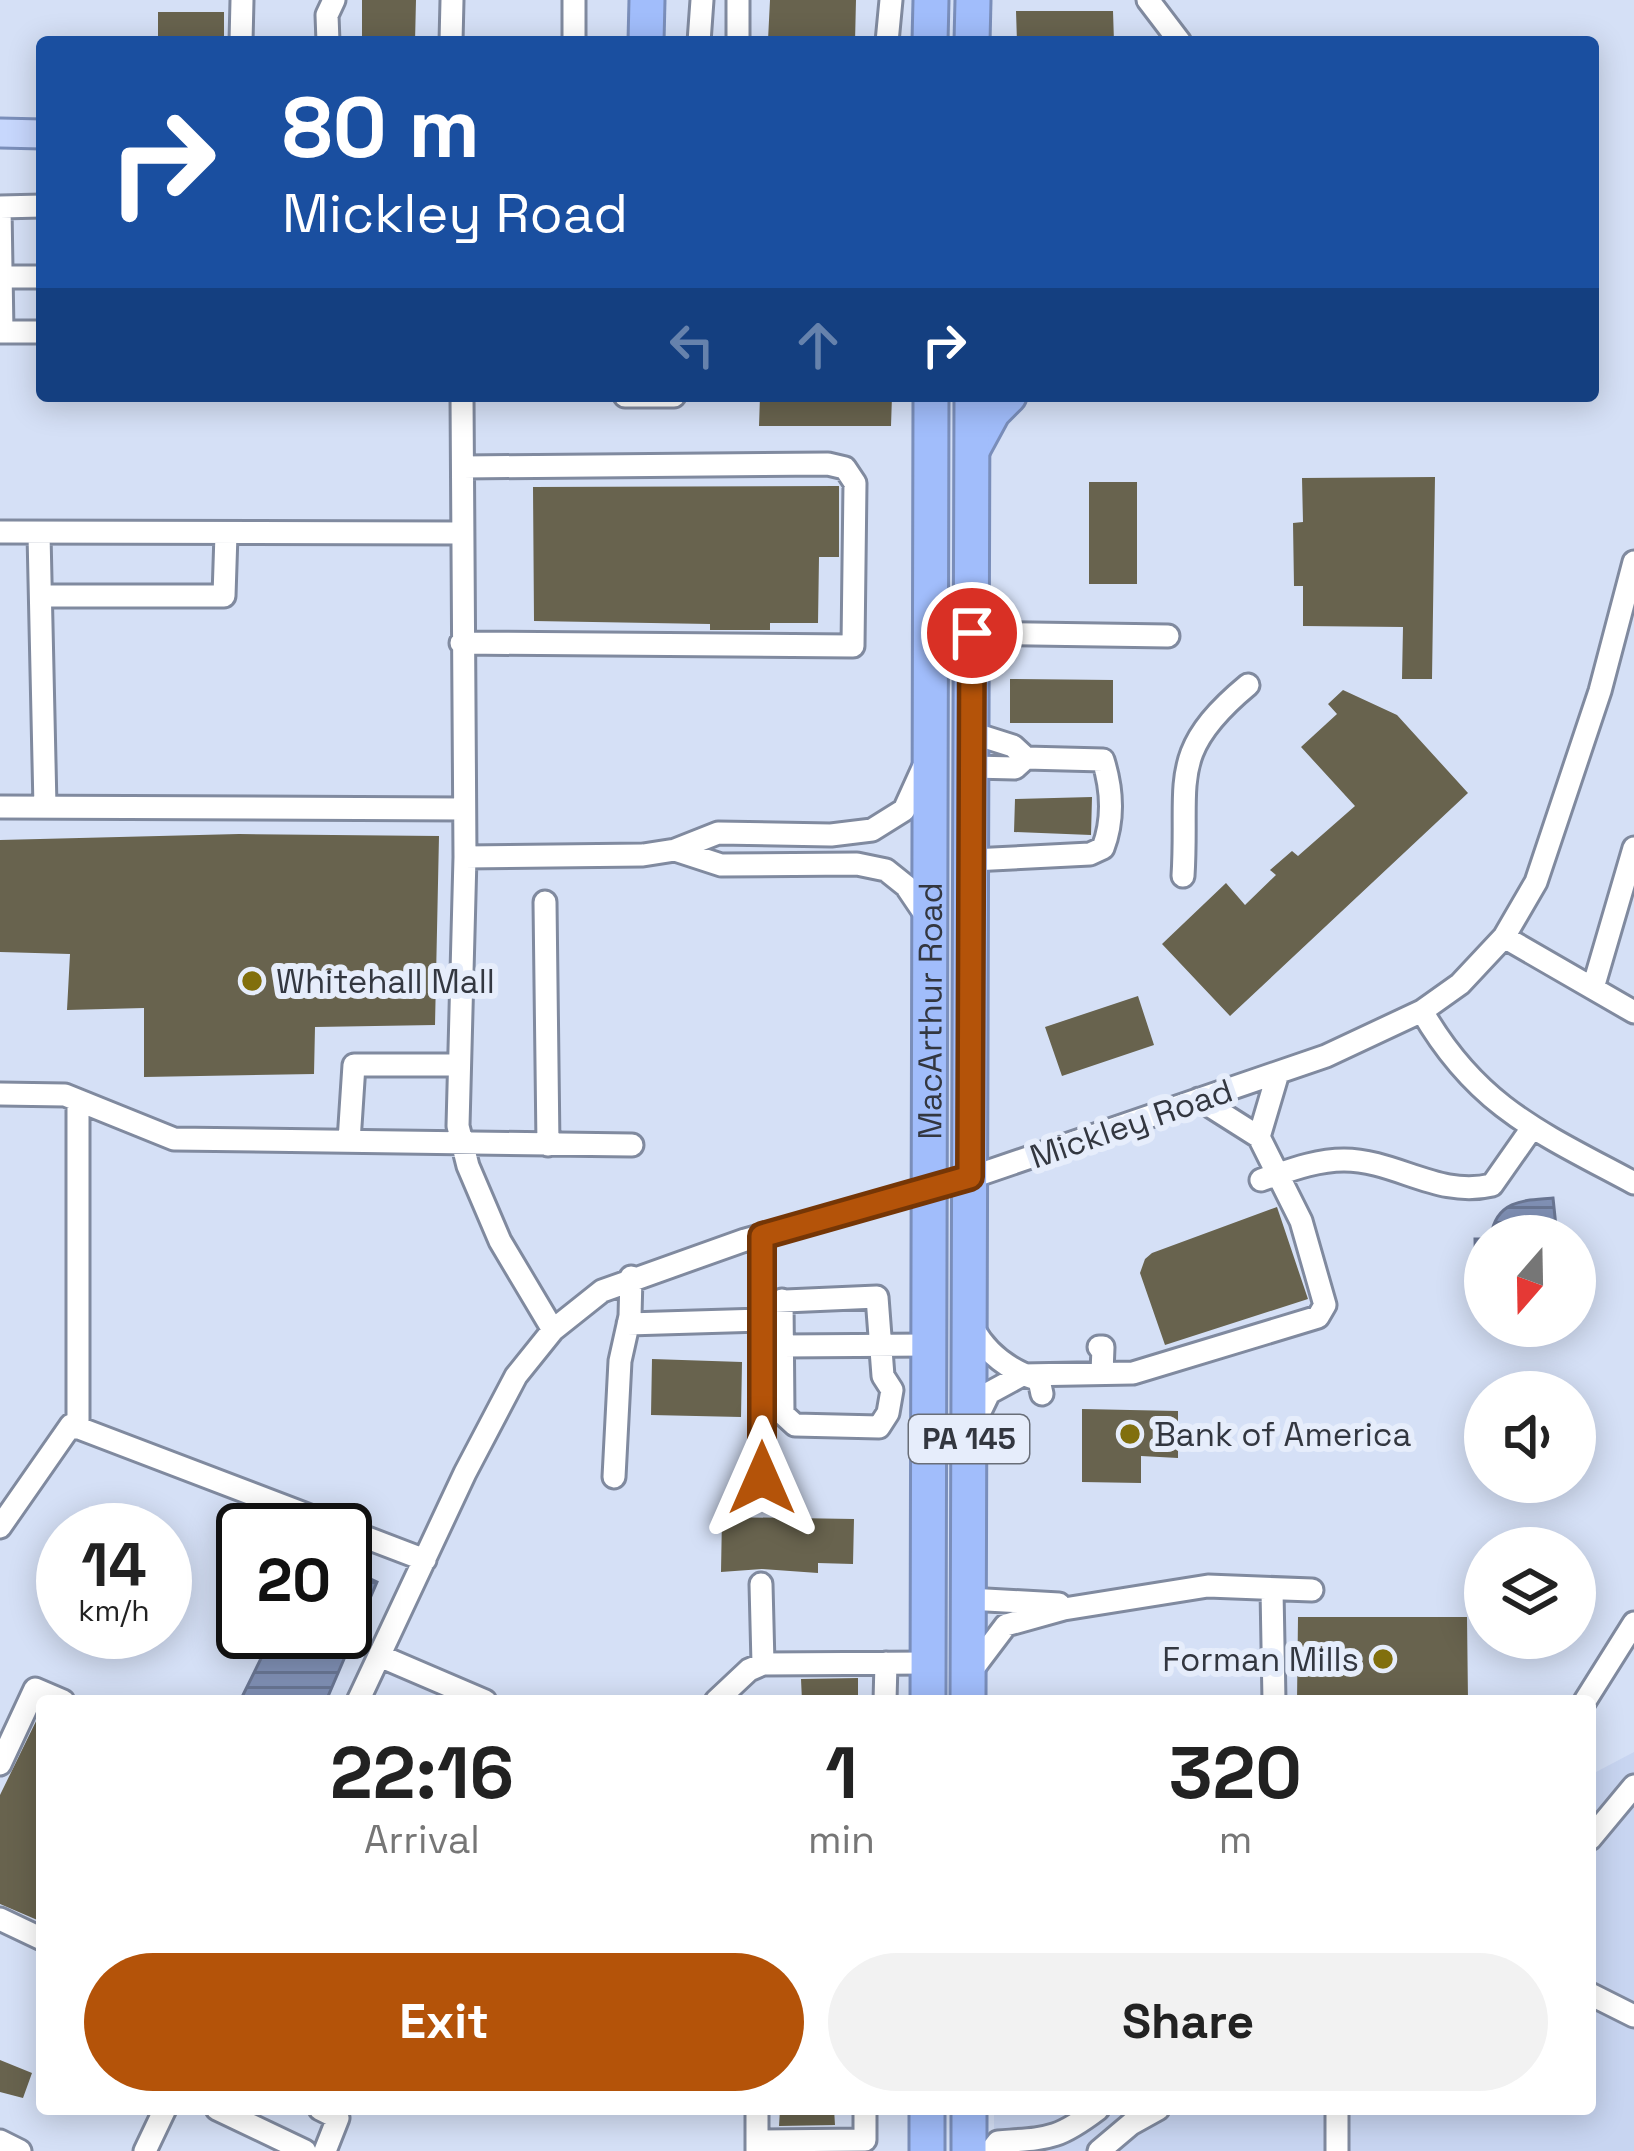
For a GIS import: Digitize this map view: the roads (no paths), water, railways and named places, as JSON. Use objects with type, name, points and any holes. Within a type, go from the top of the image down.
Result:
[{"type":"highway","points":[[646,0],[646,36]]},
{"type":"highway","points":[[930,36],[931,0]]},
{"type":"highway","points":[[972,36],[973,0]]},
{"type":"highway","name":"MacArthur Road","points":[[928,1695],[931,402]]},
{"type":"highway","name":"MacArthur Road","points":[[968,1688],[972,402]]},
{"type":"highway","points":[[972,454],[1003,402]]},
{"type":"highway","points":[[927,2115],[927,2151]]},
{"type":"highway","points":[[969,2115],[969,2151]]},
{"type":"main road","points":[[0,133],[36,134]]},
{"type":"street","points":[[242,0],[242,36]]},
{"type":"street","points":[[451,36],[452,0]]},
{"type":"street","points":[[574,0],[574,36]]},
{"type":"street","points":[[699,36],[701,0]]},
{"type":"street","points":[[738,0],[738,36]]},
{"type":"street","points":[[888,36],[891,0]]},
{"type":"street","points":[[1148,0],[1175,36]]},
{"type":"street","points":[[36,206],[0,207],[1,332],[36,332]]},
{"type":"street","points":[[0,277],[36,277]]},
{"type":"street","points":[[462,402],[465,857],[458,1126],[468,1166],[500,1241],[553,1330]]},
{"type":"street","points":[[461,643],[853,646],[855,483],[845,468],[828,464],[463,467]]},
{"type":"street","points":[[0,532],[462,533]]},
{"type":"street","points":[[39,534],[45,807]]},
{"type":"street","points":[[42,596],[224,596],[226,534]]},
{"type":"street","name":"Mickley Road","points":[[361,1695],[516,1376],[553,1330],[602,1291],[631,1277],[762,1236],[970,1177],[1278,1073],[1372,1036],[1422,1011],[1460,984],[1504,938],[1537,882],[1600,692],[1634,562]]},
{"type":"street","points":[[972,633],[1168,636]]},
{"type":"street","points":[[1183,876],[1188,759],[1203,727],[1248,685]]},
{"type":"street","points":[[972,750],[1013,746],[1026,758],[1103,760],[1109,781],[1110,829],[1103,848],[1090,854],[972,860]]},
{"type":"street","points":[[465,857],[643,855],[675,850],[718,833],[831,835],[872,830],[904,810],[932,749]]},
{"type":"street","points":[[972,750],[1015,768],[1026,758]]},
{"type":"street","points":[[0,807],[464,809]]},
{"type":"street","points":[[1593,988],[1634,848]]},
{"type":"street","points":[[675,850],[721,865],[857,864],[886,870],[906,886],[931,923]]},
{"type":"street","points":[[545,902],[548,1145]]},
{"type":"street","points":[[1504,938],[1634,1012]]},
{"type":"street","points":[[1422,1011],[1462,1071],[1487,1097],[1532,1128],[1634,1183]]},
{"type":"street","points":[[349,1141],[354,1065],[457,1065]]},
{"type":"street","points":[[969,1436],[989,1393],[1035,1380],[1102,1373],[1163,1375],[1318,1317],[1325,1305],[1301,1221],[1268,1178],[1259,1137],[1278,1073]]},
{"type":"street","points":[[0,1094],[65,1095],[174,1139],[632,1145]]},
{"type":"street","points":[[1199,1099],[1259,1137]]},
{"type":"street","points":[[78,1101],[78,1427]]},
{"type":"street","points":[[1268,1178],[1314,1163],[1347,1160],[1446,1188],[1471,1190],[1492,1185],[1532,1128]]},
{"type":"street","points":[[762,1236],[769,1307],[762,1478]]},
{"type":"street","points":[[614,1477],[620,1361],[631,1277]]},
{"type":"street","points":[[628,1324],[769,1307],[877,1297],[883,1376],[892,1390],[888,1413],[879,1427],[795,1425],[783,1414],[782,1346],[769,1307]]},
{"type":"street","points":[[970,1322],[989,1352],[1035,1380]]},
{"type":"street","points":[[782,1346],[929,1346]]},
{"type":"street","points":[[1035,1380],[1041,1347]]},
{"type":"street","points":[[1099,1347],[1103,1347],[1102,1373]]},
{"type":"street","points":[[0,1527],[71,1425],[424,1560]]},
{"type":"street","points":[[761,1584],[763,1664]]},
{"type":"street","points":[[968,1688],[1006,1624],[1208,1586],[1312,1591]]},
{"type":"street","points":[[1272,1590],[1274,1695]]},
{"type":"street","points":[[968,1599],[1083,1606]]},
{"type":"street","points":[[1589,1695],[1634,1623]]},
{"type":"street","points":[[380,1656],[471,1695]]},
{"type":"street","points":[[885,1695],[886,1663]]},
{"type":"street","points":[[722,1695],[748,1670],[763,1664],[928,1663]]},
{"type":"street","points":[[0,1764],[35,1688],[50,1695]]},
{"type":"street","points":[[1596,1831],[1634,1786]]},
{"type":"street","points":[[0,1919],[36,1936]]},
{"type":"street","points":[[1596,1997],[1634,2015]]},
{"type":"street","points":[[145,2151],[162,2115]]},
{"type":"street","points":[[233,2115],[305,2151]]},
{"type":"street","points":[[326,2151],[338,2117],[334,2115]]},
{"type":"street","points":[[757,2115],[757,2146],[865,2140],[865,2115]]},
{"type":"street","points":[[992,2151],[998,2142],[1052,2138],[1072,2131],[1091,2115]]},
{"type":"street","points":[[1099,2151],[1147,2115]]},
{"type":"street","points":[[1337,2115],[1337,2151]]},
{"type":"street","points":[[0,2141],[20,2151]]},
{"type":"place","name":"Whitehall Mall","points":[[252,981]]},
{"type":"place","name":"Bank of America","points":[[1130,1434]]},
{"type":"place","name":"Forman Mills","points":[[1383,1659]]}]
